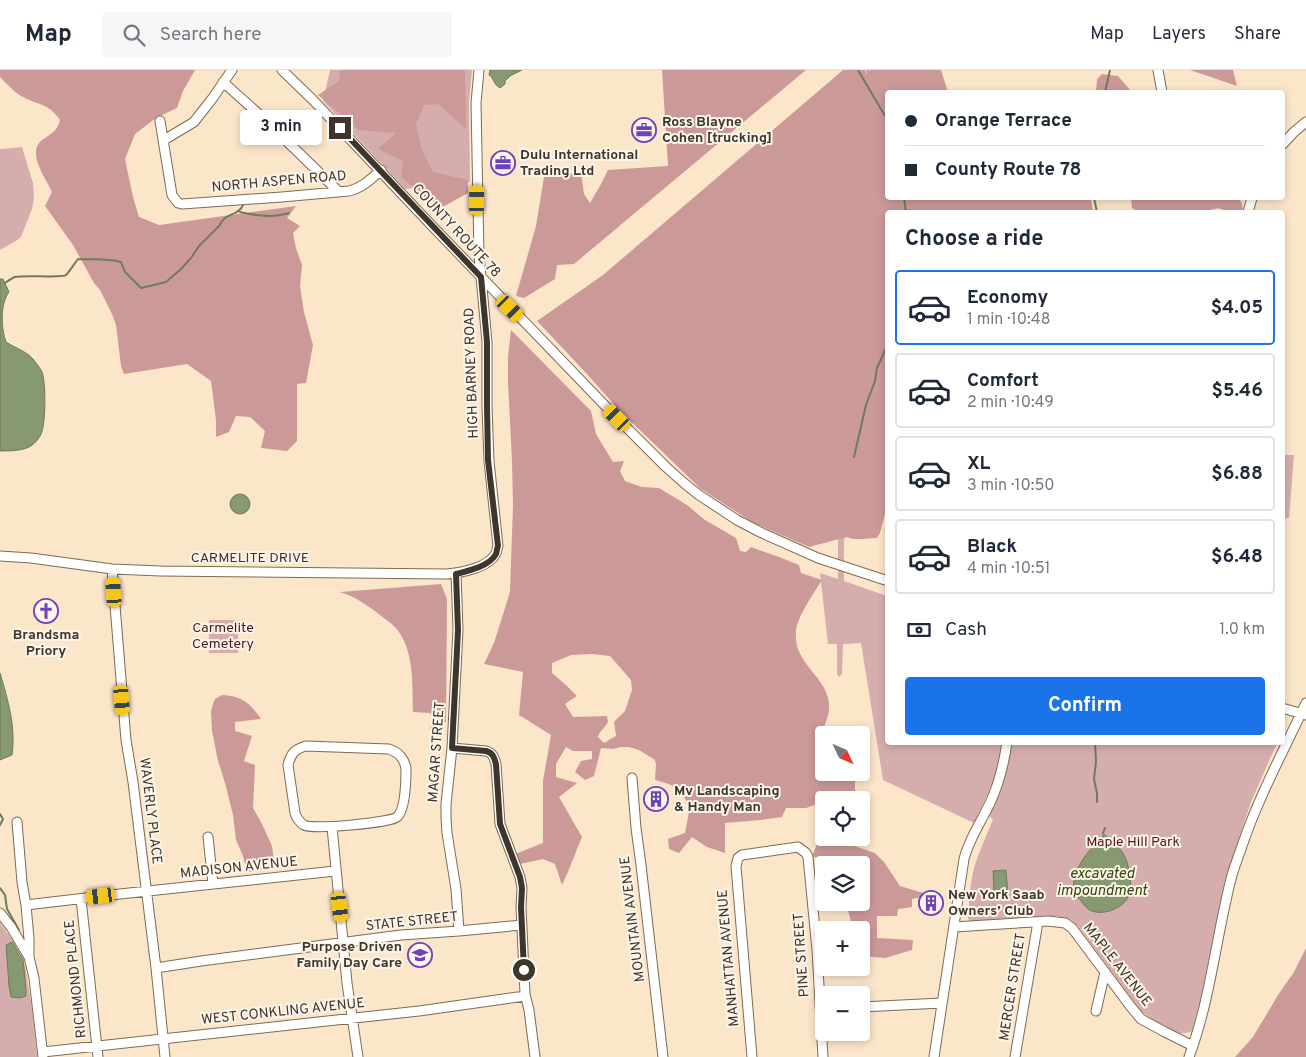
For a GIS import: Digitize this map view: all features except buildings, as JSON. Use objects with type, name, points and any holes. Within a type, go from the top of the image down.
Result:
[{"type":"street","points":[[160,121],[164,140],[193,123],[232,70]]},
{"type":"street","name":"HIGH BARNEY ROAD","points":[[479,70],[476,103],[477,210],[487,342],[488,460],[498,540],[495,555]]},
{"type":"street","points":[[1158,70],[1162,90]]},
{"type":"street","name":"COUNTY ROUTE 78","points":[[283,71],[381,170],[617,418],[666,467],[699,495],[737,520],[776,540],[818,558],[885,580]]},
{"type":"street","points":[[223,82],[261,116],[338,192]]},
{"type":"street","points":[[1285,142],[1306,122]]},
{"type":"street","name":"NORTH ASPEN ROAD","points":[[164,140],[170,189],[174,200],[182,204],[355,190],[381,170]]},
{"type":"street","name":"CARMELITE DRIVE","points":[[0,556],[31,558],[112,569],[201,572],[456,574],[486,564],[495,555]]},
{"type":"street","name":"WAVERLY PLACE","points":[[112,569],[125,732],[156,968],[165,1057]]},
{"type":"street","name":"MAGAR STREET","points":[[456,574],[458,630],[452,748],[446,818],[456,889],[458,932]]},
{"type":"street","points":[[1189,1057],[1208,994],[1232,874],[1264,791],[1303,715],[1306,703]]},
{"type":"street","points":[[1285,709],[1303,715]]},
{"type":"street","points":[[934,1057],[961,873],[966,851],[991,801],[1002,770],[1007,745]]},
{"type":"street","points":[[306,746],[389,749],[400,755],[405,763],[406,774],[403,804],[397,816],[390,820],[332,827],[310,827],[304,825],[296,817],[292,801],[288,764],[293,752],[306,746]]},
{"type":"street","points":[[452,748],[486,751],[494,756],[500,824],[520,877],[522,888],[525,996],[529,1010],[535,1057]]},
{"type":"street","name":"MOUNTAIN AVENUE","points":[[632,778],[636,828],[663,1057]]},
{"type":"street","points":[[17,822],[26,905],[29,957],[34,978],[43,1055]]},
{"type":"street","points":[[332,827],[335,871],[358,1057]]},
{"type":"street","points":[[208,837],[213,884]]},
{"type":"street","name":"MANHATTAN AVENUE","points":[[752,1057],[737,896],[736,866],[738,858],[742,855],[798,847],[806,852]]},
{"type":"street","name":"PINE STREET","points":[[806,852],[812,888],[820,986]]},
{"type":"street","name":"MADISON AVENUE","points":[[26,905],[335,871]]},
{"type":"street","name":"RICHMOND PLACE","points":[[81,899],[98,1057]]},
{"type":"street","points":[[0,913],[29,957]]},
{"type":"street","name":"MAPLE AVENUE","points":[[954,928],[1038,922],[1058,922],[1068,925],[1141,1019],[1193,1046]]},
{"type":"street","name":"MERCER STREET","points":[[1016,1057],[1038,922]]},
{"type":"street","name":"STATE STREET","points":[[156,968],[402,935],[458,932],[522,925]]},
{"type":"street","points":[[1096,1011],[1106,972]]},
{"type":"street","name":"WEST CONKLING AVENUE","points":[[43,1055],[97,1046],[419,1011],[525,996]]},
{"type":"street","points":[[870,1007],[942,1003]]},
{"type":"street","name":"PINE STREET","points":[[823,1041],[823,1057]]},
{"type":"green space","points":[[330,70],[472,70],[469,102],[470,182],[405,189],[323,101]]},
{"type":"green space","points":[[22,147],[33,183],[34,198],[32,209],[21,237],[0,250],[0,149]]},
{"type":"green space","points":[[857,403],[863,403],[844,542],[844,581],[885,595],[885,745],[1003,745],[996,774],[974,823],[883,780],[861,643],[843,644],[842,674],[839,677],[837,674],[837,644],[828,644],[820,573],[838,579],[838,542]]},
{"type":"green space","points":[[1285,455],[1294,455],[1289,518],[1285,518]]},
{"type":"green space","name":"Carmelite Cemetery","points":[[209,620],[238,620],[238,653],[209,653]]},
{"type":"green space","name":"Maple Hill Park","points":[[1012,745],[1276,745],[1251,802],[1225,880],[1202,994],[1192,1031],[1182,1033],[1170,1030],[1139,1009],[1078,926],[1071,920],[1056,916],[972,922],[968,919],[974,868],[993,819],[989,816],[1007,769]]},
{"type":"green space","points":[[0,923],[14,942],[25,966],[32,1007],[37,1057],[0,1057]]},
{"type":"shaded area","points":[[0,70],[195,70],[183,91],[177,108],[156,118],[135,134],[125,159],[133,197],[139,217],[159,225],[296,206],[287,218],[300,226],[293,233],[302,265],[300,286],[304,312],[313,345],[306,383],[297,384],[297,441],[287,451],[261,448],[265,431],[250,417],[236,416],[229,432],[216,437],[216,420],[211,381],[187,364],[124,374],[121,366],[116,325],[112,314],[73,245],[45,206],[52,192],[38,164],[36,149],[39,143],[56,129],[60,120],[52,110],[15,92],[0,77]]},
{"type":"shaded area","points":[[340,70],[465,70],[466,129],[438,104],[424,105],[416,124],[421,148],[433,172],[468,180],[468,193],[439,209],[401,177],[403,161],[378,149],[396,133],[358,130],[318,95],[339,81]]},
{"type":"shaded area","points":[[662,70],[806,70],[574,264],[557,265],[555,279],[524,298],[516,296],[536,226],[544,177],[581,172],[584,194],[590,203],[608,170],[668,166]]},
{"type":"shaded area","points":[[843,70],[865,70],[867,76],[866,70],[941,70],[947,90],[885,90],[885,200],[1091,200],[1093,210],[885,210],[885,514],[877,538],[857,539],[847,537],[809,547],[752,522],[701,489],[619,410],[537,321],[603,275]]},
{"type":"shaded area","points":[[1190,70],[1233,70],[1237,86]]},
{"type":"shaded area","points":[[1102,74],[1118,76],[1130,90],[1096,90],[1097,79]]},
{"type":"shaded area","points":[[1131,200],[1240,200],[1243,210],[1224,210],[1218,208],[1210,210],[1136,210],[1132,208]]},
{"type":"shaded area","points":[[511,330],[591,411],[596,434],[613,462],[624,461],[620,471],[625,481],[642,487],[659,488],[687,505],[705,520],[736,538],[740,551],[746,552],[751,547],[799,565],[801,573],[822,580],[803,612],[796,631],[796,642],[799,651],[825,689],[828,698],[828,714],[824,726],[815,726],[815,781],[855,781],[855,791],[815,791],[815,805],[806,808],[786,808],[782,817],[725,823],[725,853],[707,847],[692,837],[679,853],[669,849],[668,839],[685,833],[690,806],[676,788],[655,780],[655,760],[639,750],[629,747],[601,748],[594,776],[585,780],[575,772],[581,761],[592,759],[592,751],[573,751],[566,747],[556,764],[556,777],[577,783],[559,797],[582,837],[568,873],[562,885],[555,864],[543,859],[520,864],[515,854],[543,843],[543,781],[551,735],[519,715],[523,672],[484,664],[494,643],[510,592],[513,505],[508,382]],"holes":[[[592,654],[610,656],[631,680],[632,690],[625,711],[614,722],[616,736],[604,743],[598,737],[608,722],[607,716],[573,717],[565,704],[577,696],[552,673],[552,663],[571,655]]]},
{"type":"shaded area","points":[[441,584],[447,599],[446,722],[429,729],[434,722],[430,713],[413,712],[411,668],[406,646],[401,636],[393,626],[371,608],[340,592]]},
{"type":"shaded area","points":[[222,695],[245,701],[261,719],[235,722],[235,731],[252,736],[244,761],[255,765],[253,808],[272,846],[275,868],[247,872],[236,840],[233,815],[212,731],[211,711],[215,699]]},
{"type":"shaded area","points":[[816,846],[855,846],[875,853],[884,862],[900,886],[930,895],[912,899],[912,907],[898,909],[897,916],[877,916],[877,938],[913,940],[912,950],[885,958],[870,957],[870,921],[851,921],[848,911],[870,911],[870,856],[812,856]]},
{"type":"shaded area","points":[[1306,948],[1306,1057],[1235,1057],[1253,1037],[1294,972]]},
{"type":"water","points":[[490,70],[522,70],[510,76],[500,88],[489,75]]},
{"type":"water","points":[[0,279],[3,279],[9,292],[4,303],[2,316],[6,342],[33,359],[42,372],[44,384],[45,413],[40,436],[31,446],[12,451],[0,451]]},
{"type":"water","points":[[236,494],[244,494],[250,500],[250,508],[244,514],[236,514],[230,508],[230,500]]},
{"type":"water","points":[[0,673],[10,714],[13,745],[12,755],[0,760]]},
{"type":"water","name":"excavated impoundment","points":[[1103,833],[1117,846],[1126,859],[1131,889],[1128,898],[1120,906],[1109,911],[1097,912],[1089,909],[1078,898],[1074,888],[1074,881],[1081,862],[1103,836]]},
{"type":"water","points":[[1006,870],[1008,895],[992,896],[991,894],[994,893],[993,871]]},
{"type":"water","points":[[12,942],[23,959],[26,996],[20,998],[11,997],[9,986],[6,945]]},
{"type":"waterway","points":[[858,70],[885,116]]},
{"type":"waterway","points":[[1105,90],[1110,70]]},
{"type":"waterway","points":[[904,200],[906,210]]},
{"type":"waterway","points":[[1094,200],[1097,210]]},
{"type":"waterway","points":[[5,283],[15,277],[63,276],[66,275],[78,259],[121,262],[125,272],[141,288],[166,282],[181,269],[222,221],[241,209],[243,205]]},
{"type":"waterway","points":[[240,212],[264,216],[277,216],[289,213]]},
{"type":"waterway","points":[[854,457],[866,405],[875,381],[877,368],[885,351]]},
{"type":"waterway","points":[[1095,745],[1094,779],[1097,802]]},
{"type":"waterway","points":[[0,814],[3,819],[0,825]]},
{"type":"waterway","points":[[1103,833],[1105,828]]},
{"type":"waterway","points":[[0,888],[5,895],[7,909],[19,930]]},
{"type":"place","name":"Ross Blayne Cohen [trucking]","points":[[644,130]]},
{"type":"place","name":"Dulu International Trading Ltd","points":[[503,163]]},
{"type":"place","name":"Brandsma Priory","points":[[46,611]]},
{"type":"place","name":"Mv Landscaping & Handy Man","points":[[656,799]]},
{"type":"place","name":"New York Saab Owners’ Club","points":[[931,903]]},
{"type":"place","name":"Purpose Driven Family Day Care","points":[[420,955]]},
{"type":"route","points":[[340,128],[481,277],[487,342],[488,460],[498,546],[496,554],[486,564],[456,574],[458,630],[452,748],[486,751],[494,756],[500,824],[520,877],[522,888],[524,970]]}]
